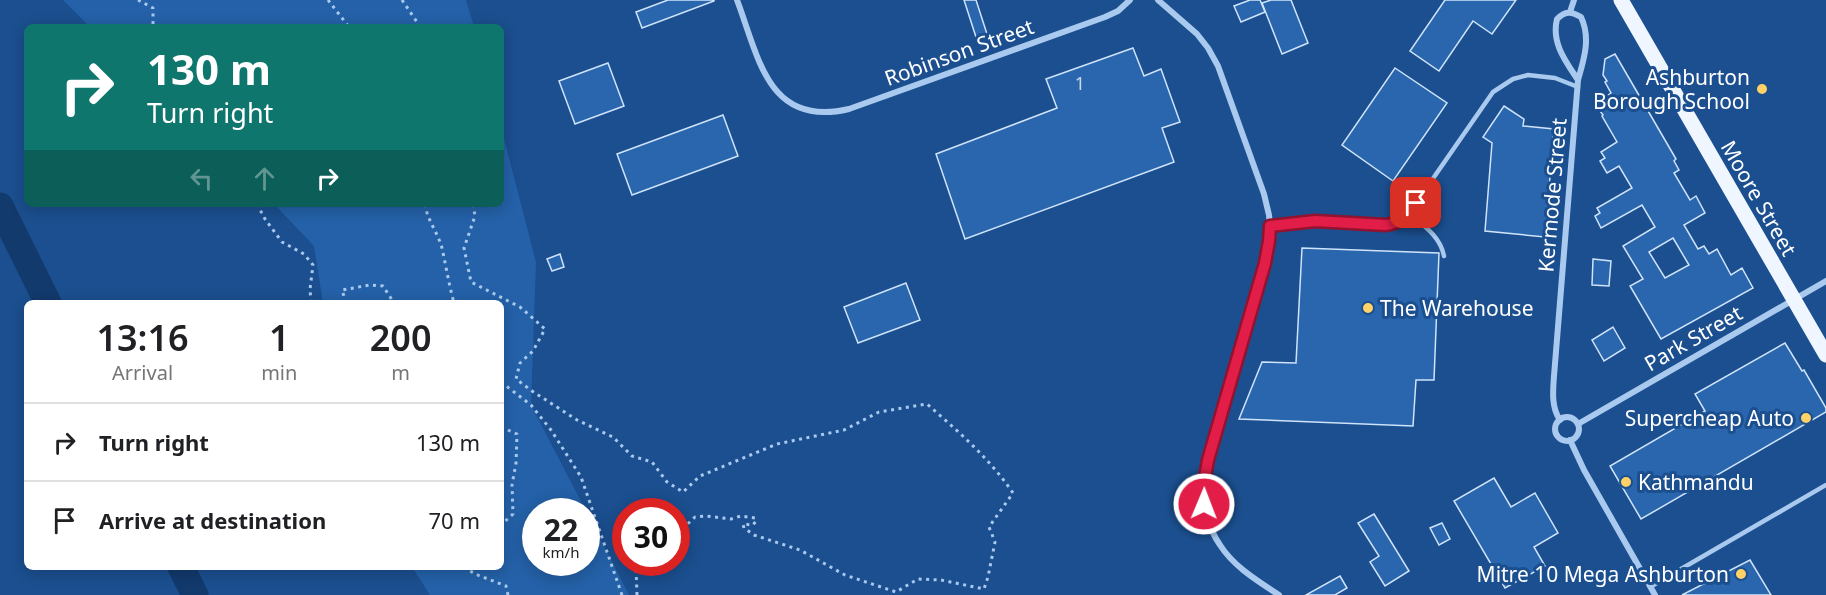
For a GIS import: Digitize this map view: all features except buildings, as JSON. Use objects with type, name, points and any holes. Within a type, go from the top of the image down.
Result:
[{"type":"main road","name":"Moore Street","points":[[1621,0],[1826,355]]},
{"type":"street","name":"Robinson Street","points":[[737,0],[764,72],[773,88],[783,99],[794,106],[834,113],[1105,17],[1130,0]]},
{"type":"street","points":[[1158,0],[1197,34],[1218,66],[1264,194],[1269,215],[1269,241],[1265,263],[1214,437],[1204,483],[1204,504],[1210,526],[1220,545],[1234,563],[1279,595]]},
{"type":"street","points":[[1574,0],[1570,12],[1565,12],[1557,19],[1555,34],[1561,53],[1578,83]]},
{"type":"street","name":"Kermode Street","points":[[1560,420],[1556,414],[1554,402],[1554,376],[1578,83],[1585,54],[1586,33],[1581,17],[1570,12]]},
{"type":"street","name":"Park Street","points":[[1578,424],[1826,281]]},
{"type":"street","points":[[1570,418],[1578,424],[1578,434],[1570,440],[1562,440],[1557,434],[1556,426],[1560,420],[1570,418]]},
{"type":"street","points":[[1570,440],[1584,470],[1654,595]]},
{"type":"lane","points":[[1270,226],[1315,221],[1396,224],[1403,220],[1493,92],[1513,79],[1528,75],[1578,83]]},
{"type":"lane","points":[[1408,213],[1436,237],[1444,256]]},
{"type":"lane","points":[[1650,587],[1826,485]]},
{"type":"path","points":[[138,0],[153,8],[153,24]]},
{"type":"path","points":[[328,0],[348,24]]},
{"type":"path","points":[[402,0],[418,24]]},
{"type":"path","points":[[259,207],[282,242],[304,254],[313,265],[311,300]]},
{"type":"path","points":[[425,207],[441,246],[453,300]]},
{"type":"path","points":[[474,207],[475,216],[464,248],[471,282],[520,307],[545,329],[533,351],[520,363],[516,378],[577,420],[613,437],[632,456],[652,462],[667,482],[683,492],[700,476],[777,444],[844,430],[879,412],[927,404],[971,443],[1005,480],[1013,493],[988,527],[995,542],[984,589],[941,580],[918,579],[896,592],[845,575],[800,550],[754,535],[744,528],[743,524],[753,525],[755,518],[748,516],[731,519],[706,516],[695,517],[690,522]]},
{"type":"path","points":[[345,300],[342,290],[370,285],[383,286],[392,300]]},
{"type":"path","points":[[504,384],[531,405],[551,430],[581,477],[622,595]]},
{"type":"path","points":[[504,428],[517,434],[516,463],[512,485],[513,514],[504,522]]},
{"type":"path","points":[[469,570],[506,586],[508,595]]},
{"type":"path","points":[[636,576],[637,595]]},
{"type":"shaded area","points":[[63,0],[466,0],[473,24],[87,24]]},
{"type":"shaded area","points":[[504,139],[536,262],[531,405],[579,498],[522,498],[522,576],[600,576],[600,538],[612,562],[612,576],[619,576],[629,595],[430,595],[414,570],[504,570],[504,300],[323,300],[314,246],[277,207],[504,207]]},
{"type":"waterway","points":[[0,206],[47,300]]},
{"type":"waterway","points":[[182,570],[195,595]]},
{"type":"place","name":"Ashburton Borough School","points":[[1762,89]]},
{"type":"place","name":"The Warehouse","points":[[1368,308]]},
{"type":"place","name":"Supercheap Auto","points":[[1806,418]]},
{"type":"place","name":"Kathmandu","points":[[1626,482]]},
{"type":"place","name":"Mitre 10 Mega Ashburton","points":[[1741,574]]},
{"type":"route","points":[[1204,504],[1204,483],[1208,460],[1265,263],[1270,226],[1315,221],[1396,224],[1403,220],[1416,203]]}]
